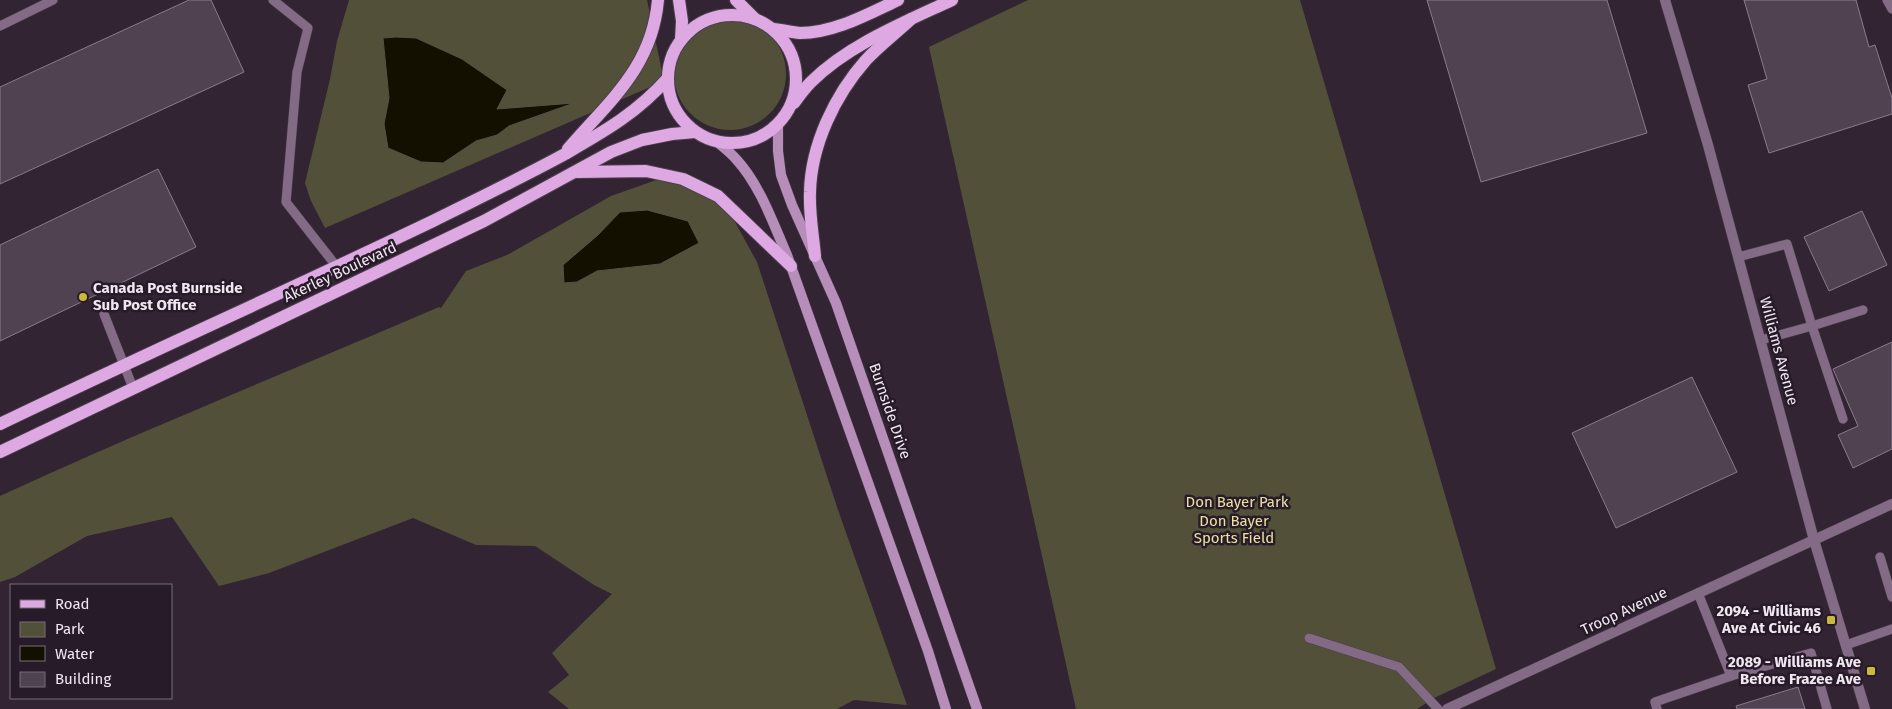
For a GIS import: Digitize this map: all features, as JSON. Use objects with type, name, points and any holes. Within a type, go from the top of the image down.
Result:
[{"type":"main road","points":[[562,155],[617,96],[630,78],[645,50],[658,0]]},
{"type":"main road","points":[[679,0],[682,21],[681,40]]},
{"type":"main road","points":[[736,0],[755,19],[773,29],[787,44],[795,63],[796,85],[790,106]]},
{"type":"main road","points":[[773,29],[800,33],[822,30],[870,13],[898,0]]},
{"type":"main road","points":[[716,141],[738,143],[760,137],[778,124],[810,82],[832,64],[856,48],[952,0]]},
{"type":"main road","points":[[755,19],[735,15],[715,17],[696,26],[681,40],[671,58],[668,78],[671,98],[680,116],[696,132],[716,141],[736,158],[749,176],[767,211],[791,266],[925,642],[946,709]]},
{"type":"main road","points":[[815,256],[810,191],[814,162],[823,130],[839,97],[866,61],[911,19]]},
{"type":"main road","name":"Akerley Boulevard","points":[[0,424],[517,181],[632,113],[668,78]]},
{"type":"main road","name":"Burnside Drive","points":[[778,124],[778,151],[781,175],[792,205],[836,303],[977,709]]},
{"type":"main road","name":"Akerley Boulevard","points":[[0,452],[484,221],[611,152],[642,140],[672,134],[696,132]]},
{"type":"main road","points":[[574,172],[646,171],[683,179],[718,196],[791,266]]},
{"type":"street","name":"Williams Avenue","points":[[1665,0],[1708,145],[1814,540],[1865,709]]},
{"type":"street","name":"Troop Avenue","points":[[1447,709],[1892,504]]},
{"type":"lane","points":[[0,26],[53,0]]},
{"type":"lane","points":[[273,0],[308,28],[297,72],[286,202],[337,267]]},
{"type":"lane","points":[[1888,0],[1892,9]]},
{"type":"lane","points":[[1738,257],[1787,244],[1812,326],[1844,418]]},
{"type":"lane","points":[[1761,340],[1863,310]]},
{"type":"lane","points":[[104,314],[133,388]]},
{"type":"lane","points":[[1880,557],[1892,597]]},
{"type":"lane","points":[[1698,593],[1731,676]]},
{"type":"lane","points":[[1846,645],[1892,629]]},
{"type":"lane","points":[[1308,638],[1399,667],[1438,709]]},
{"type":"lane","points":[[1657,709],[1655,702],[1731,676],[1811,653],[1827,709]]},
{"type":"green space","points":[[349,0],[647,0],[664,81],[325,228],[311,201],[305,183],[330,79],[337,41]],"holes":[[[383,38],[416,38],[462,59],[507,90],[496,109],[571,104],[509,126],[497,135],[476,141],[443,163],[384,124],[389,98]]]},
{"type":"green space","name":"Don Bayer Sports Field","points":[[1028,0],[1300,0],[1496,669],[1434,698],[1417,709],[1076,709],[929,47]]},
{"type":"green space","points":[[730,18],[741,19],[751,23],[769,35],[781,53],[785,63],[785,85],[781,95],[769,113],[751,125],[741,129],[730,130],[719,129],[709,125],[691,113],[679,95],[675,85],[674,74],[675,63],[679,53],[691,35],[709,23],[719,19]]},
{"type":"green space","points":[[676,173],[719,193],[757,262],[838,510],[907,705],[854,700],[837,709],[569,709],[548,692],[569,675],[552,653],[612,594],[594,585],[535,546],[476,545],[413,518],[269,573],[219,586],[172,517],[87,536],[15,577],[0,582],[0,496],[164,423],[439,307],[441,308],[466,271],[507,255],[611,196]],"holes":[[[620,212],[660,264],[597,271],[577,282],[564,283],[598,235]]]},
{"type":"water","points":[[383,38],[416,38],[462,59],[507,90],[497,109],[574,103],[509,126],[497,135],[476,141],[443,163],[421,162],[388,148],[384,124],[389,98]]},
{"type":"water","points":[[647,210],[688,221],[699,243],[660,264],[597,271],[577,282],[564,283],[563,265],[598,235],[620,212]]},
{"type":"building","points":[[189,0],[211,0],[244,72],[0,184],[0,87]]},
{"type":"building","points":[[1427,0],[1607,0],[1647,133],[1481,182]]},
{"type":"building","points":[[1744,0],[1856,0],[1869,47],[1875,45],[1892,98],[1892,114],[1769,153],[1748,85],[1767,79]]},
{"type":"building","points":[[158,169],[196,247],[0,341],[0,245]]},
{"type":"building","points":[[1862,211],[1887,265],[1829,291],[1804,237]]},
{"type":"building","points":[[1892,342],[1892,449],[1853,468],[1838,435],[1858,426],[1833,369]]},
{"type":"building","points":[[1692,377],[1737,472],[1616,528],[1572,433]]},
{"type":"building","points":[[1798,687],[1805,709],[1737,709],[1736,706]]},
{"type":"place","name":"Canada Post Burnside Sub Post Office","points":[[83,297]]},
{"type":"place","name":"2094 - Williams Ave At Civic 46","points":[[1831,620]]},
{"type":"place","name":"2089 - Williams Ave Before Frazee Ave","points":[[1871,671]]},
{"type":"park label","name":"Don Bayer Park","points":[[1237,502]]}]
